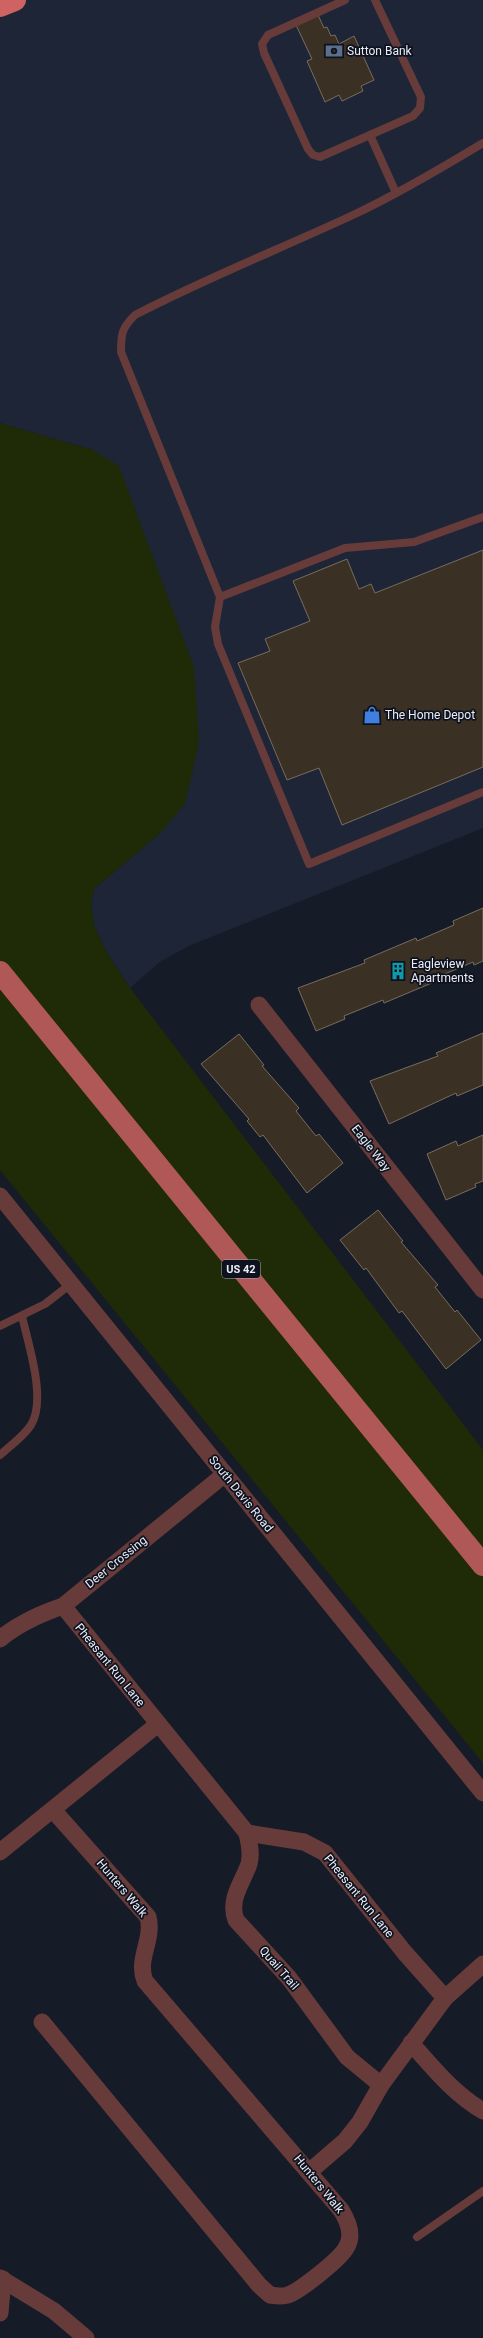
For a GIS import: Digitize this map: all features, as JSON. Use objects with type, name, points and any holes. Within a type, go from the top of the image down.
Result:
[{"type":"highway","points":[[0,6],[15,0]]},
{"type":"main road","name":"US 42","points":[[0,972],[483,1565]]},
{"type":"street","name":"Eagle Way","points":[[259,1005],[483,1290]]},
{"type":"street","name":"South Davis Road","points":[[0,1196],[72,1283],[483,1793]]},
{"type":"street","name":"Deer Crossing","points":[[0,1639],[12,1629],[35,1616],[63,1606],[225,1474]]},
{"type":"street","name":"Pheasant Run Lane","points":[[63,1606],[247,1833],[304,1842],[325,1853],[405,1953],[445,1998]]},
{"type":"street","points":[[0,1852],[158,1724]]},
{"type":"street","name":"Hunters Walk","points":[[42,2022],[259,2285],[270,2295],[288,2295],[295,2292],[312,2281],[346,2248],[350,2234],[347,2219],[309,2172],[145,1981],[141,1967],[149,1928],[148,1917],[53,1810]]},
{"type":"street","name":"Quail Trail","points":[[247,1833],[251,1849],[249,1863],[235,1898],[233,1908],[236,1920],[289,1978],[347,2057],[381,2085]]},
{"type":"street","points":[[309,2172],[345,2141],[360,2122],[381,2085],[445,1998],[483,1964]]},
{"type":"street","points":[[411,2044],[442,2078],[467,2102],[483,2111]]},
{"type":"street","points":[[0,2313],[2,2278],[54,2311],[86,2338]]},
{"type":"lane","points":[[345,0],[268,35],[262,44],[264,53],[308,149],[313,155],[320,157],[413,116],[420,108],[421,97],[375,0]]},
{"type":"lane","points":[[370,135],[396,193]]},
{"type":"lane","points":[[483,144],[396,193],[135,315],[126,324],[121,335],[121,352],[220,598],[215,627],[218,644],[309,864],[483,792]]},
{"type":"lane","points":[[220,598],[345,548],[414,542],[483,517]]},
{"type":"lane","points":[[0,1326],[45,1304],[72,1283]]},
{"type":"lane","points":[[0,1455],[31,1426],[37,1405],[36,1380],[22,1316]]},
{"type":"lane","points":[[417,2237],[483,2191]]},
{"type":"shaded area","points":[[483,0],[483,828],[191,945],[161,961],[130,988],[107,953],[94,925],[91,903],[94,889],[160,833],[93,450],[0,423],[0,1]]},
{"type":"green space","points":[[0,423],[93,450],[119,466],[194,667],[199,743],[185,804],[160,833],[94,889],[91,903],[94,925],[107,953],[130,988],[483,1450],[483,1558],[0,965]]},
{"type":"green space","points":[[0,980],[483,1572],[483,1763],[0,1170]]},
{"type":"building","name":"Sutton Bank","points":[[318,15],[324,28],[327,27],[331,36],[335,35],[339,44],[354,36],[374,80],[361,86],[363,91],[342,101],[339,95],[325,102],[307,61],[312,59],[296,25]]},
{"type":"building","name":"The Home Depot","points":[[483,550],[483,767],[342,825],[319,768],[287,780],[238,663],[270,651],[265,639],[310,621],[293,581],[347,559],[359,589],[371,584],[375,593]]},
{"type":"building","name":"Eagleview Apartments","points":[[483,908],[483,961],[474,965],[473,962],[433,979],[434,982],[384,1003],[383,1000],[344,1016],[345,1019],[316,1031],[298,988],[365,963],[364,960],[416,938],[417,941],[454,925],[453,921]]},
{"type":"building","points":[[483,1033],[483,1085],[457,1096],[456,1093],[389,1124],[370,1081],[438,1056],[436,1053]]},
{"type":"building","points":[[239,1034],[264,1065],[262,1066],[299,1108],[296,1111],[316,1136],[319,1134],[343,1163],[307,1193],[263,1135],[260,1137],[247,1121],[249,1119],[201,1064]]},
{"type":"building","points":[[483,1135],[483,1181],[475,1184],[476,1187],[446,1200],[427,1154],[456,1141],[458,1146]]},
{"type":"building","points":[[378,1210],[403,1241],[401,1242],[438,1285],[435,1287],[455,1312],[457,1310],[481,1340],[446,1369],[402,1311],[399,1313],[366,1268],[364,1270],[340,1240]]},
{"type":"place","name":"Sutton Bank","points":[[334,51]]},
{"type":"place","name":"The Home Depot","points":[[372,715]]},
{"type":"place","name":"Eagleview Apartments","points":[[398,971]]}]
